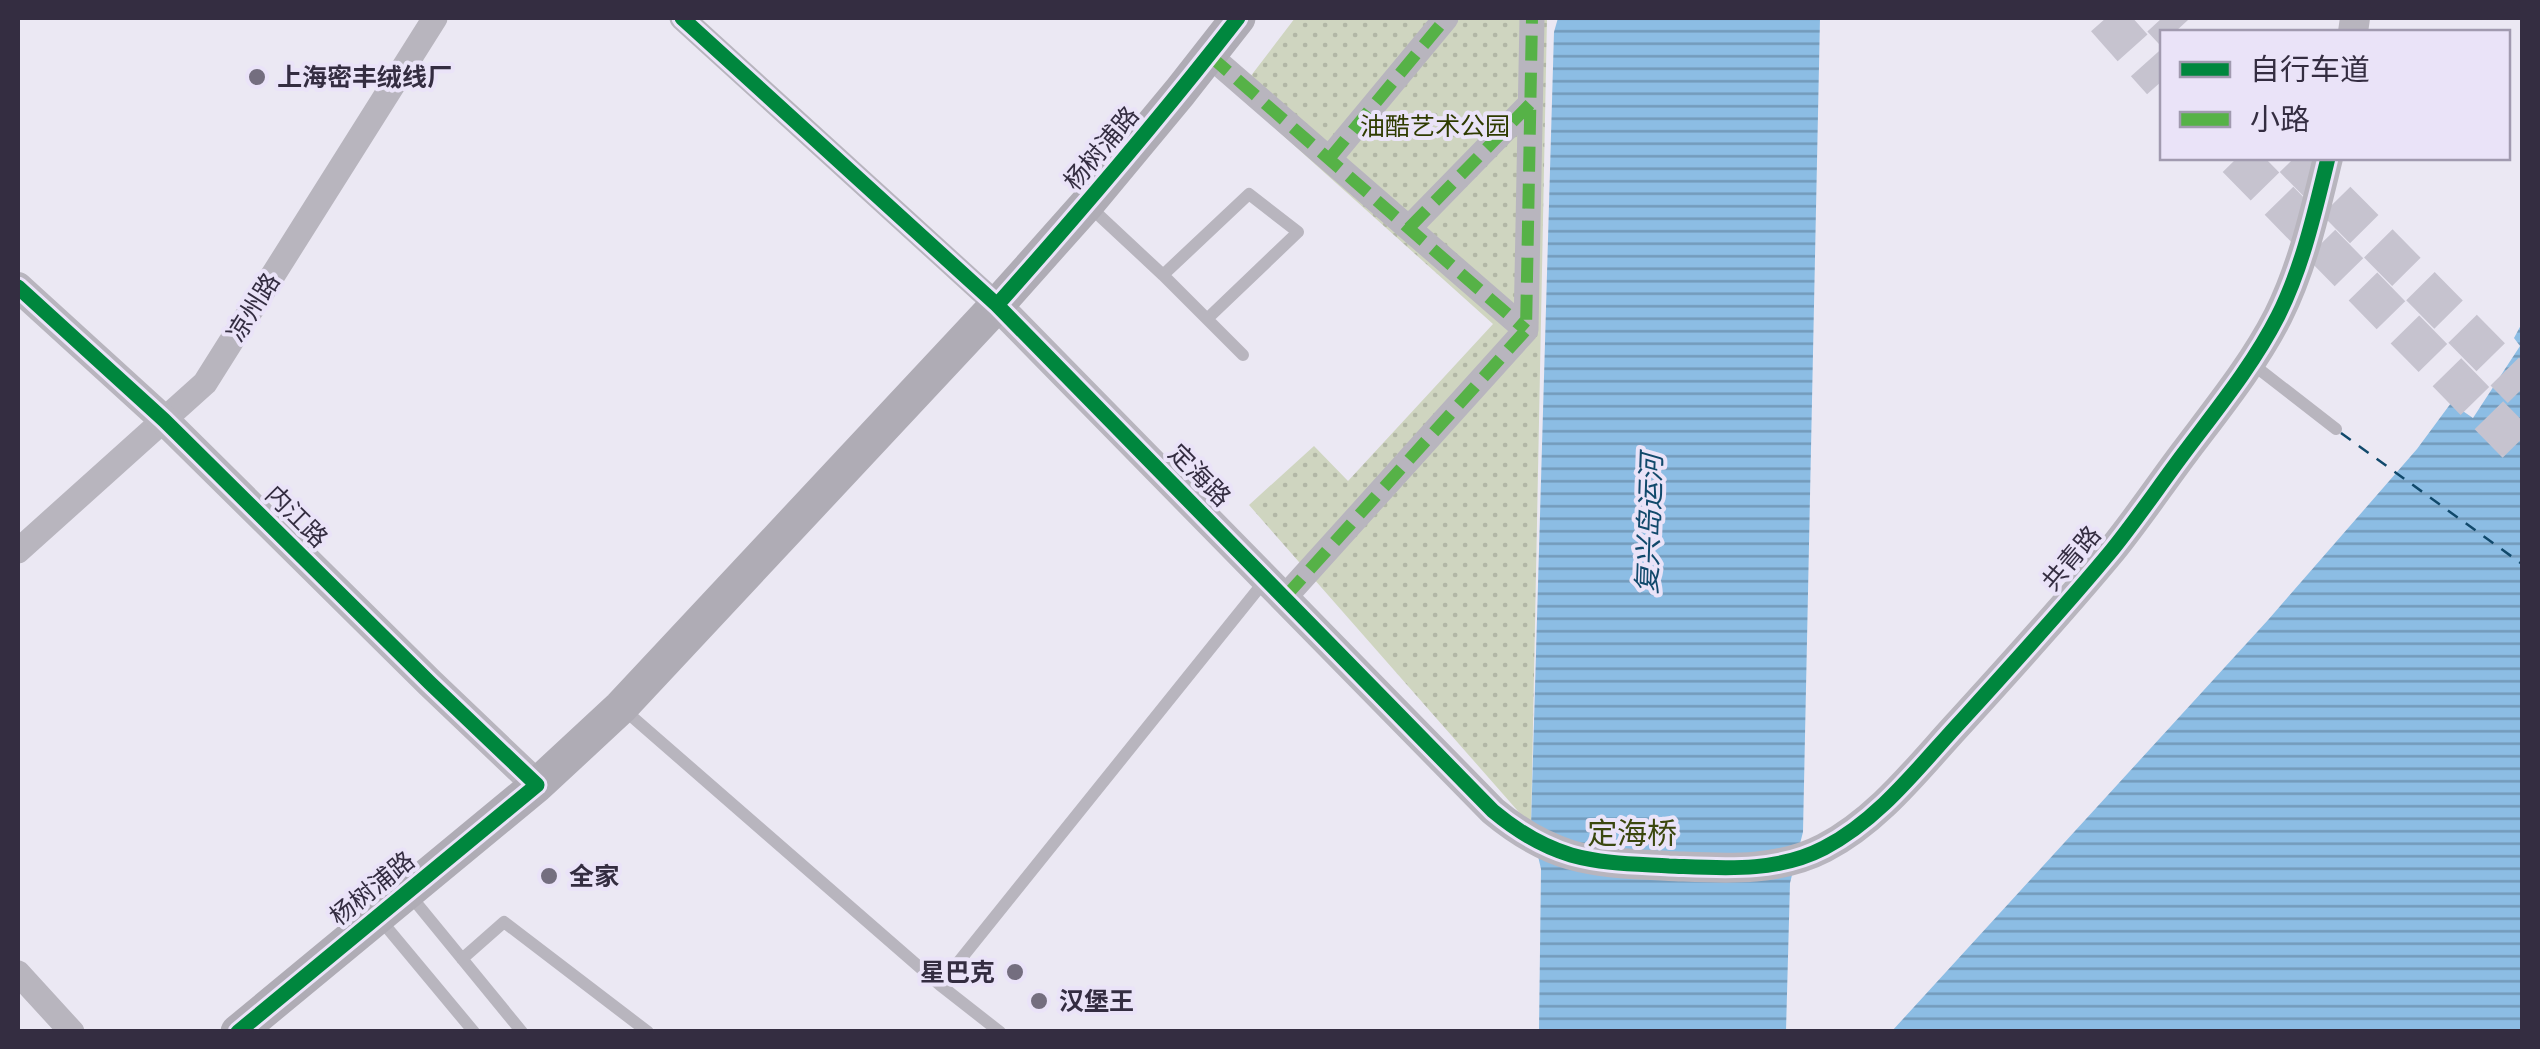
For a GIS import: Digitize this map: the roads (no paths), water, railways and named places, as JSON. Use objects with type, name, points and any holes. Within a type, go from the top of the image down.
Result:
[{"type":"main road","name":"杨树浦路","points":[[238,1032],[538,785],[621,707],[997,305],[1087,204],[1238,18]]},
{"type":"street","name":"凉州路","points":[[18,551],[205,383],[434,18]]},
{"type":"street","name":"定海路","points":[[682,18],[997,305],[1515,829],[1568,854],[1621,864],[1725,868]]},
{"type":"street","points":[[1329,159],[1446,18]]},
{"type":"street","points":[[1276,587],[1526,330],[1532,18]]},
{"type":"street","points":[[1209,55],[1526,330]]},
{"type":"street","points":[[1408,228],[1530,104]]},
{"type":"street","name":"共青路","points":[[1725,868],[1778,864],[1822,849],[1848,834],[1880,808],[2032,643],[2114,546],[2250,362],[2292,284],[2328,160]]},
{"type":"street","name":"内江路","points":[[18,287],[164,420],[538,785]]},
{"type":"street","points":[[18,973],[72,1032]]},
{"type":"lane","points":[[1163,275],[1248,194],[1298,232],[1208,319]]},
{"type":"lane","points":[[1087,204],[1243,355]]},
{"type":"lane","points":[[2250,362],[2336,429]]},
{"type":"lane","points":[[940,986],[1276,587]]},
{"type":"lane","points":[[621,707],[940,986],[1000,1032]]},
{"type":"lane","points":[[407,892],[522,1032]]},
{"type":"lane","points":[[377,916],[474,1032]]},
{"type":"lane","points":[[462,959],[504,922],[648,1032]]},
{"type":"water","name":"复兴岛运河","points":[[1558,18],[1820,18],[1803,832],[1790,883],[1786,1031],[1539,1031],[1541,869],[1531,826],[1554,32]]},
{"type":"water","points":[[2522,323],[2522,1031],[1892,1031],[2268,620],[2417,449],[2451,403],[2473,418],[2520,346],[2514,338]]},
{"type":"tunnel","points":[[2106,18],[2160,79]]},
{"type":"tunnel","points":[[2162,18],[2173,30]]},
{"type":"tunnel","points":[[2239,160],[2522,449]]},
{"type":"tunnel","points":[[2296,160],[2522,389]]},
{"type":"place","name":"上海密丰绒线厂","points":[[257,77]]},
{"type":"place","name":"全家","points":[[549,876]]},
{"type":"place","name":"星巴克","points":[[1015,972]]},
{"type":"place","name":"汉堡王","points":[[1039,1001]]},
{"type":"district","name":"定海桥","points":[[1632,834]]},
{"type":"park label","name":"油酷艺术公园","points":[[1435,126]]}]
